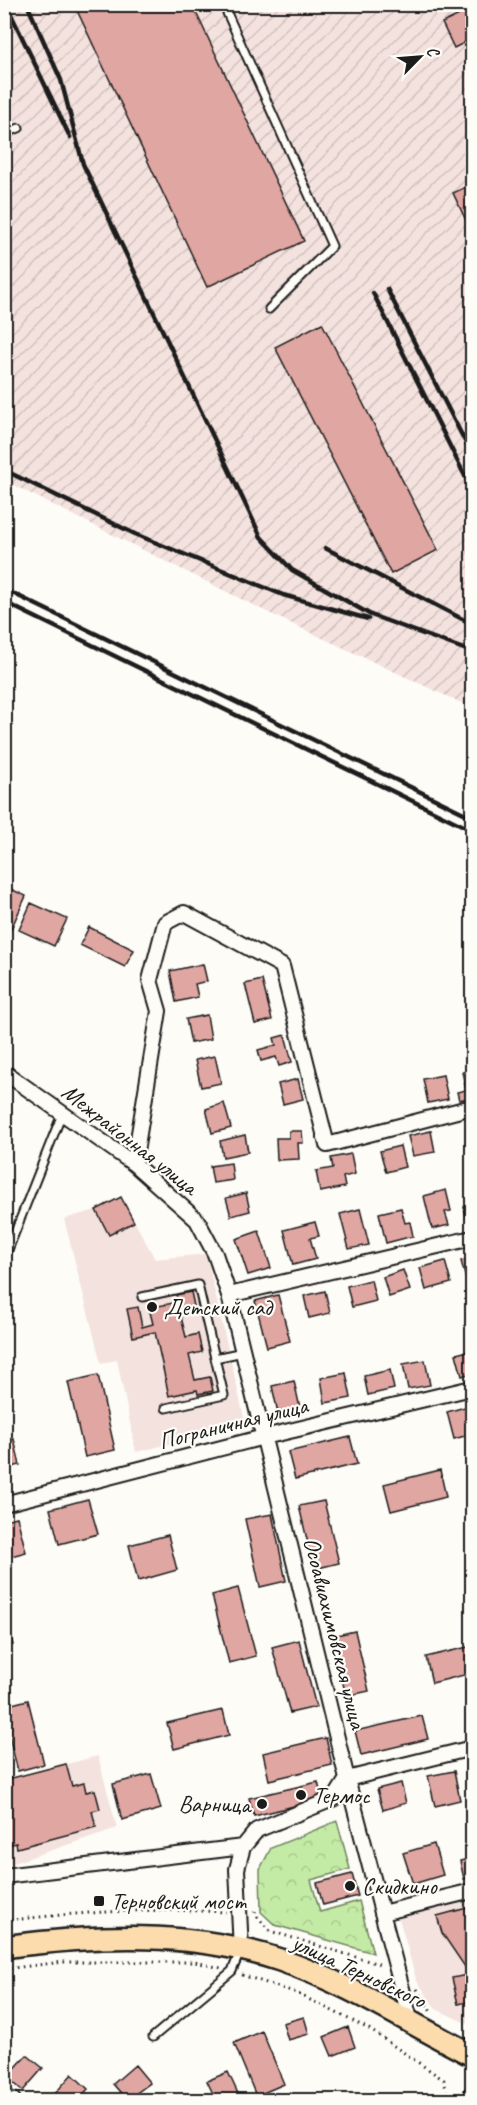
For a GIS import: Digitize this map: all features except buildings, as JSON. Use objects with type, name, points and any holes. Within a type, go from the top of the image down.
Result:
[{"type":"main road","name":"улица Терновского","points":[[4,1947],[62,1940],[152,1936],[241,1950],[280,1960],[347,1988],[472,2055]]},
{"type":"street","points":[[134,1164],[159,1011],[150,980],[165,923],[184,913],[282,966],[327,1145],[472,1107]]},
{"type":"street","name":"Межрайонная улица","points":[[4,1072],[134,1164],[197,1220],[216,1254]]},
{"type":"street","points":[[229,1295],[472,1238]]},
{"type":"street","name":"Осоавиахимовская улица","points":[[216,1254],[229,1295],[347,1779],[411,2023]]},
{"type":"street","name":"Пограничная улица","points":[[4,1504],[264,1437],[472,1388]]},
{"type":"street","points":[[241,1950],[237,1869],[243,1847],[257,1830],[335,1798],[347,1779],[472,1748]]},
{"type":"street","points":[[4,1876],[243,1847]]},
{"type":"street","points":[[382,1913],[472,1891]]},
{"type":"street","points":[[470,2100],[472,2093]]},
{"type":"street","points":[[4,2097],[13,2100]]},
{"type":"lane","points":[[223,4],[332,246],[269,309]]},
{"type":"lane","points":[[4,134],[19,128]]},
{"type":"lane","points":[[4,1260],[62,1114]]},
{"type":"lane","points":[[142,1298],[198,1285],[224,1395],[166,1408]]},
{"type":"lane","points":[[215,1358],[243,1352]]},
{"type":"lane","points":[[153,2037],[232,1971],[241,1950]]},
{"type":"path","points":[[254,1903],[255,1914],[270,1931],[385,1966],[382,1955]]},
{"type":"path","points":[[4,1921],[59,1914],[227,1912]]},
{"type":"path","points":[[4,1969],[63,1962],[195,1962],[232,1971],[294,1992],[369,2028],[444,2080],[448,2100]]},
{"type":"path","points":[[397,1970],[408,1973],[431,2013],[440,2017]]},
{"type":"shaded area","points":[[4,5],[472,5],[472,708],[271,614],[5,481]]},
{"type":"shaded area","name":"Детский сад","points":[[121,1197],[155,1259],[206,1254],[246,1426],[136,1452],[117,1360],[101,1363],[64,1219],[96,1210]]},
{"type":"shaded area","points":[[98,1756],[117,1828],[5,1866],[5,1780]]},
{"type":"shaded area","points":[[472,1899],[472,2024],[468,2024],[436,2009],[416,1979],[399,1918]]},
{"type":"green space","points":[[337,1821],[350,1869],[311,1880],[320,1912],[359,1901],[373,1953],[275,1925],[261,1912],[260,1869],[271,1848]]},
{"type":"railway","points":[[6,4],[70,137]]},
{"type":"railway","points":[[27,4],[61,80],[83,164],[261,537],[292,570],[371,615],[472,652]]},
{"type":"railway","points":[[387,289],[472,455]]},
{"type":"railway","points":[[373,293],[472,487]]},
{"type":"railway","points":[[4,470],[135,534],[283,595],[368,619]]},
{"type":"railway","points":[[325,548],[472,624]]},
{"type":"railway","points":[[4,589],[472,817]]},
{"type":"railway","points":[[4,602],[472,830]]},
{"type":"place","name":"Детский сад","points":[[152,1307]]},
{"type":"place","name":"Термос","points":[[301,1795]]},
{"type":"place","name":"Варница","points":[[262,1804]]},
{"type":"place","name":"Скидкино","points":[[350,1886]]},
{"type":"place","name":"Терновский мост","points":[[99,1901]]}]
